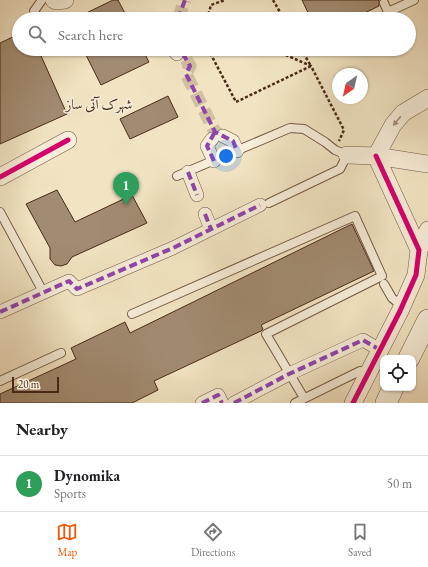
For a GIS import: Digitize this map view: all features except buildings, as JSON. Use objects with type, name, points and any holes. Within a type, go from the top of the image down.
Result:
[{"type":"street","points":[[54,0],[65,0]]},
{"type":"street","points":[[376,156],[394,125],[403,113],[428,98]]},
{"type":"street","points":[[214,161],[207,146],[218,137],[233,141],[237,151]]},
{"type":"street","points":[[0,177],[68,140]]},
{"type":"street","points":[[341,152],[428,164]]},
{"type":"street","points":[[376,156],[419,250]]},
{"type":"street","points":[[183,174],[197,194]]},
{"type":"street","points":[[0,312],[69,281],[77,289],[172,248],[265,204]]},
{"type":"street","points":[[205,214],[211,229]]},
{"type":"street","points":[[353,403],[416,275],[419,250],[428,230]]},
{"type":"street","points":[[410,355],[428,320]]},
{"type":"street","points":[[234,403],[289,374],[363,340],[380,350]]},
{"type":"street","points":[[386,403],[392,391]]},
{"type":"street","points":[[202,403],[218,395],[222,403]]},
{"type":"lane","points":[[35,12],[34,10],[42,0]]},
{"type":"lane","points":[[384,3],[388,12],[414,0]]},
{"type":"lane","points":[[183,174],[290,128],[304,129],[341,152],[340,169],[265,204]]},
{"type":"lane","points":[[0,212],[41,288]]},
{"type":"lane","points":[[132,314],[355,216],[382,276],[266,334],[304,398]]},
{"type":"lane","points":[[384,284],[392,298],[402,306]]},
{"type":"lane","points":[[0,381],[61,353]]},
{"type":"lane","points":[[295,403],[360,371],[368,373]]},
{"type":"path","points":[[215,0],[217,4]]},
{"type":"path","points":[[209,12],[211,6],[225,0]]},
{"type":"path","points":[[273,0],[280,12]]},
{"type":"path","points":[[212,56],[236,102],[311,66]]},
{"type":"path","points":[[288,56],[311,66]]},
{"type":"path","points":[[305,56],[336,112],[344,130],[341,152]]},
{"type":"tunnel","points":[[181,12],[185,0]]},
{"type":"tunnel","points":[[184,56],[190,66],[186,74],[215,132],[223,136]]},
{"type":"marked path","points":[[181,12],[185,0]]},
{"type":"marked path","points":[[184,56],[190,66],[186,74],[215,132],[233,141],[237,151]]},
{"type":"marked path","points":[[214,161],[207,146],[215,132]]},
{"type":"marked path","points":[[188,172],[197,195]]},
{"type":"marked path","points":[[0,312],[69,281],[77,289],[173,248],[260,205]]},
{"type":"marked path","points":[[205,214],[211,229]]},
{"type":"marked path","points":[[234,403],[289,374],[363,340],[380,350]]},
{"type":"marked path","points":[[202,403],[218,395],[222,403]]},
{"type":"cycle path","points":[[0,177],[68,140]]},
{"type":"cycle path","points":[[353,403],[400,311],[416,275],[419,250],[376,156]]},
{"type":"place","name":"Dynomika","points":[[126,205]]},
{"type":"district","name":"شهرک آتی ساز","points":[[99,104]]}]
